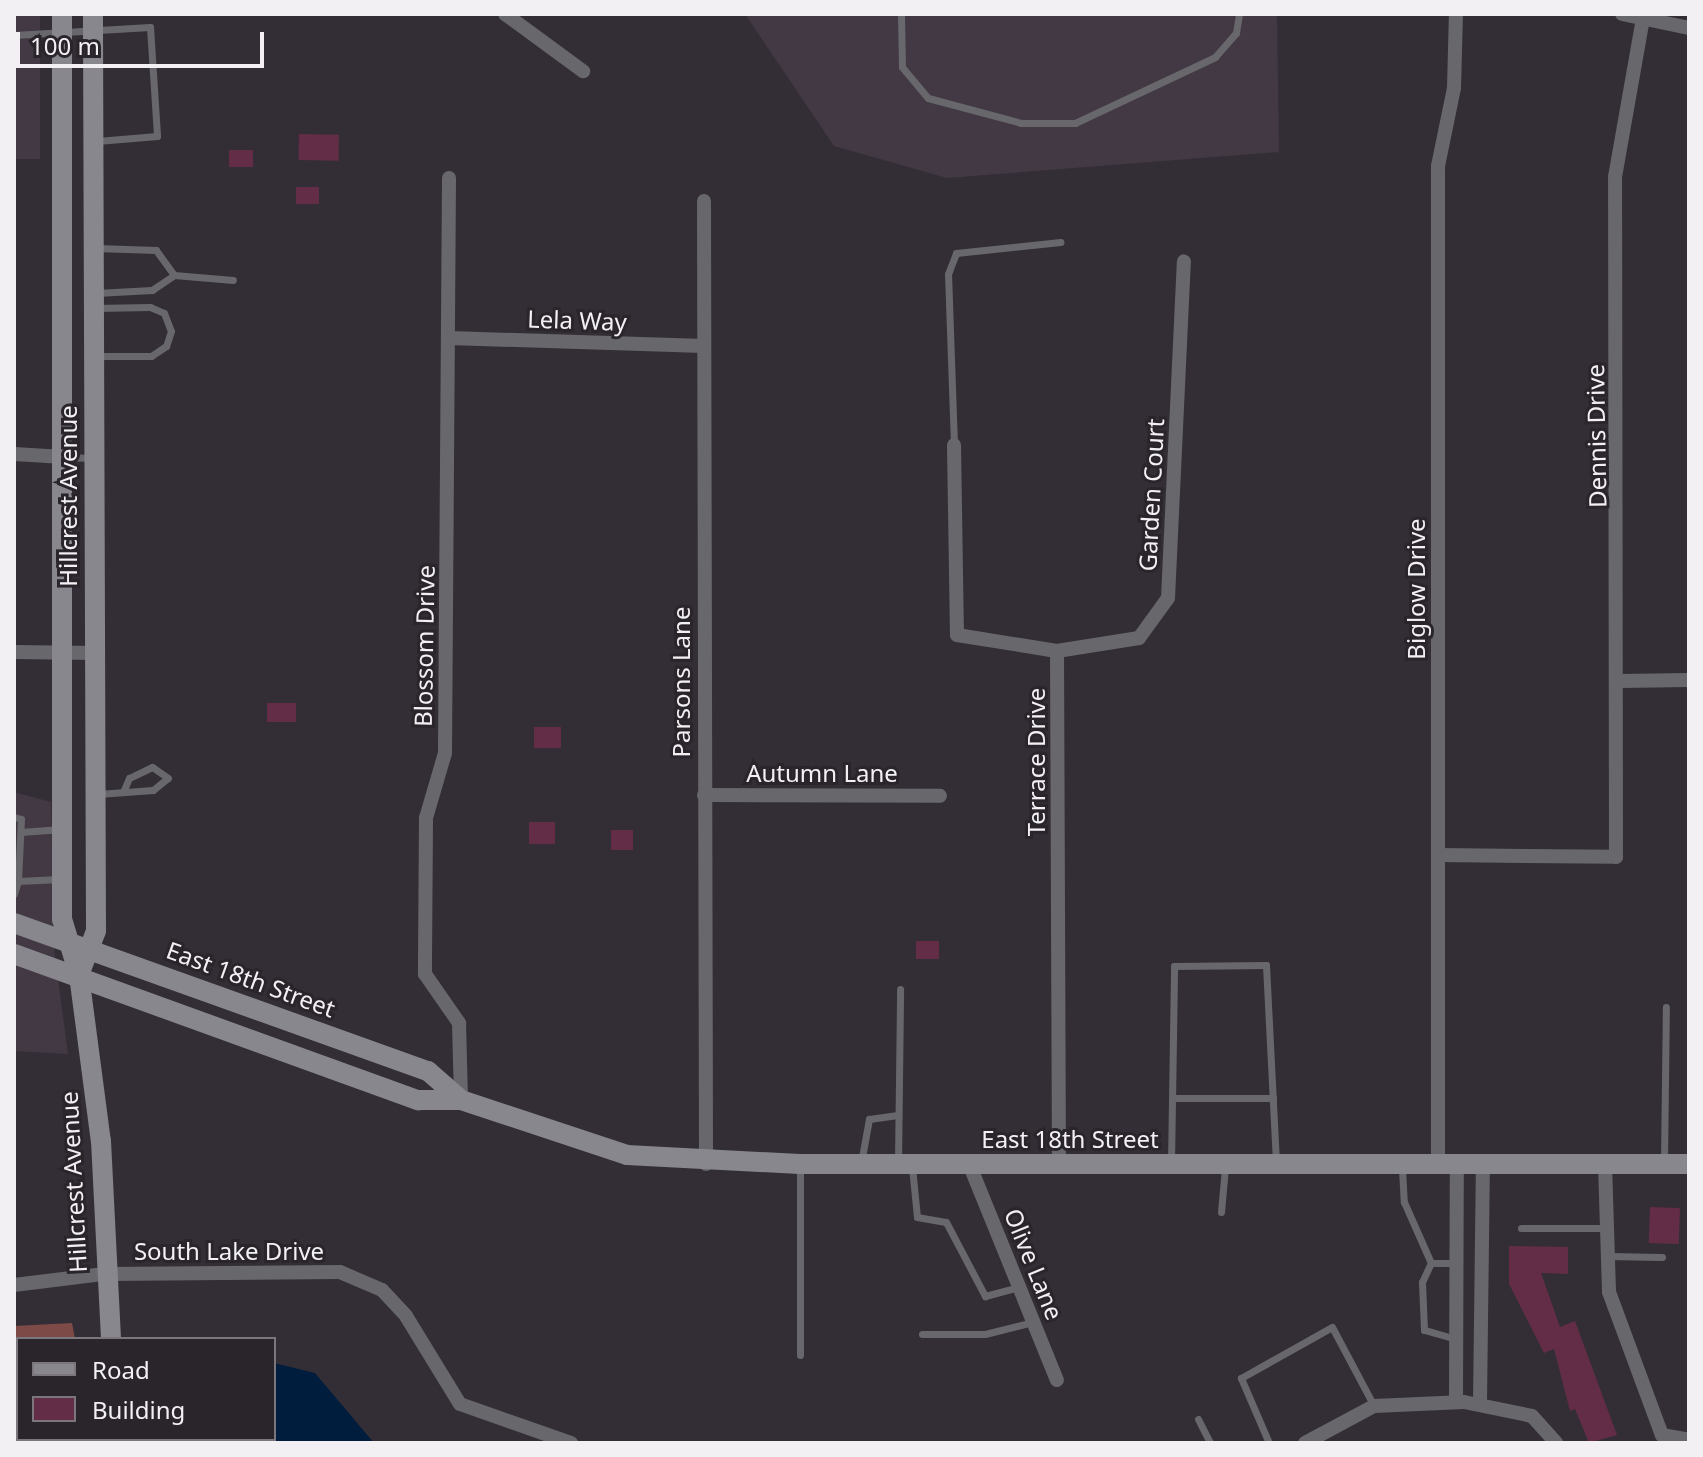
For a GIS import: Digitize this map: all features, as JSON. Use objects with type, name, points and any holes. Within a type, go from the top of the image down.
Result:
[{"type":"main road","name":"Hillcrest Avenue","points":[[62,14],[62,879],[67,939],[79,975],[101,1141],[104,1274],[111,1337]]},
{"type":"main road","name":"Hillcrest Avenue","points":[[79,975],[90,948],[96,795],[93,20]]},
{"type":"main road","name":"East 18th Street","points":[[14,923],[67,939],[428,1071],[461,1100]]},
{"type":"main road","name":"East 18th Street","points":[[14,954],[418,1100],[461,1100],[627,1155],[706,1164],[1689,1164]]},
{"type":"street","points":[[505,14],[583,71]]},
{"type":"street","name":"Biglow Drive","points":[[1456,14],[1454,88],[1438,166],[1438,855],[1448,1166],[1456,1263],[1460,1402]]},
{"type":"street","points":[[1622,14],[1689,28]]},
{"type":"street","name":"Dennis Drive","points":[[1438,855],[1616,857],[1620,681],[1615,177],[1643,18]]},
{"type":"street","name":"Blossom Drive","points":[[449,178],[445,753],[426,818],[425,974],[459,1023],[461,1100]]},
{"type":"street","name":"Parsons Lane","points":[[704,201],[706,1164]]},
{"type":"street","name":"Garden Court","points":[[1057,651],[1139,638],[1168,598],[1184,261]]},
{"type":"street","name":"Lela Way","points":[[449,338],[704,346]]},
{"type":"street","points":[[954,445],[957,635],[1057,651]]},
{"type":"street","points":[[14,454],[64,457]]},
{"type":"street","name":"Terrace Drive","points":[[1057,651],[1059,1165]]},
{"type":"street","points":[[14,652],[95,653]]},
{"type":"street","points":[[1620,681],[1689,680]]},
{"type":"street","name":"Autumn Lane","points":[[704,795],[940,796]]},
{"type":"street","points":[[1605,1164],[1609,1292],[1650,1412],[1662,1435],[1689,1440]]},
{"type":"street","name":"Olive Lane","points":[[970,1166],[1057,1380]]},
{"type":"street","points":[[1480,1403],[1483,1166]]},
{"type":"street","name":"South Lake Drive","points":[[14,1285],[104,1274],[340,1272],[382,1290],[406,1316],[460,1404],[571,1443]]},
{"type":"street","points":[[1305,1443],[1374,1406],[1460,1402],[1480,1403],[1532,1416],[1556,1443]]},
{"type":"lane","points":[[901,14],[902,67],[928,98],[1021,123],[1075,123],[1215,57],[1236,33],[1239,14]]},
{"type":"lane","points":[[14,35],[62,38],[93,20],[150,27],[159,125],[148,141],[93,141]]},
{"type":"lane","points":[[954,445],[948,274],[956,253],[1060,242]]},
{"type":"lane","points":[[94,248],[156,250],[174,275]]},
{"type":"lane","points":[[94,301],[152,290],[174,275],[233,280]]},
{"type":"lane","points":[[94,301],[150,307],[164,313],[171,331],[166,346],[151,356],[94,356]]},
{"type":"lane","points":[[64,457],[94,458]]},
{"type":"lane","points":[[96,795],[123,792],[164,786],[168,778],[152,767],[129,778],[123,792]]},
{"type":"lane","points":[[14,817],[21,832],[18,881],[14,894]]},
{"type":"lane","points":[[21,832],[63,829]]},
{"type":"lane","points":[[18,881],[62,879]]},
{"type":"lane","points":[[1171,1165],[1174,966],[1266,965],[1276,1165]]},
{"type":"lane","points":[[900,989],[898,1115],[917,1217],[946,1222],[985,1296],[1019,1287]]},
{"type":"lane","points":[[1664,1164],[1666,1007]]},
{"type":"lane","points":[[1172,1098],[1273,1098]]},
{"type":"lane","points":[[861,1165],[869,1119],[898,1115]]},
{"type":"lane","points":[[800,1164],[800,1355]]},
{"type":"lane","points":[[1221,1212],[1225,1165]]},
{"type":"lane","points":[[1402,1166],[1404,1202],[1431,1263],[1422,1282],[1424,1330],[1456,1339]]},
{"type":"lane","points":[[1521,1228],[1607,1228]]},
{"type":"lane","points":[[1608,1256],[1662,1257]]},
{"type":"lane","points":[[1431,1263],[1456,1263]]},
{"type":"lane","points":[[922,1334],[985,1334],[1033,1322]]},
{"type":"lane","points":[[1269,1443],[1241,1378],[1332,1327],[1374,1406]]},
{"type":"lane","points":[[1198,1419],[1210,1443]]},
{"type":"shaded area","points":[[14,14],[40,14],[40,159],[14,159]]},
{"type":"shaded area","points":[[745,14],[1277,14],[1279,152],[947,178],[834,146]]},
{"type":"shaded area","points":[[14,792],[51,802],[54,948],[68,1054],[14,1051]]},
{"type":"shaded area","points":[[72,1323],[75,1337],[16,1337],[16,1441],[93,1443],[14,1443],[14,1326]]},
{"type":"water","points":[[276,1363],[315,1373],[374,1443],[230,1443],[276,1441]]},
{"type":"building","points":[[299,134],[339,135],[339,161],[299,160]]},
{"type":"building","points":[[229,150],[253,150],[253,167],[229,167]]},
{"type":"building","points":[[296,187],[319,187],[319,204],[296,204]]},
{"type":"building","points":[[267,703],[296,703],[296,722],[267,722]]},
{"type":"building","points":[[534,727],[561,727],[561,748],[534,748]]},
{"type":"building","points":[[529,822],[555,822],[555,844],[529,844]]},
{"type":"building","points":[[611,830],[633,830],[633,850],[611,850]]},
{"type":"building","points":[[916,941],[939,941],[939,959],[916,959]]},
{"type":"building","points":[[1650,1207],[1680,1208],[1679,1244],[1649,1243]]},
{"type":"building","points":[[1509,1246],[1568,1247],[1568,1274],[1541,1273],[1560,1327],[1575,1321],[1617,1435],[1589,1443],[1575,1409],[1570,1411],[1554,1349],[1544,1353],[1509,1284]]}]
